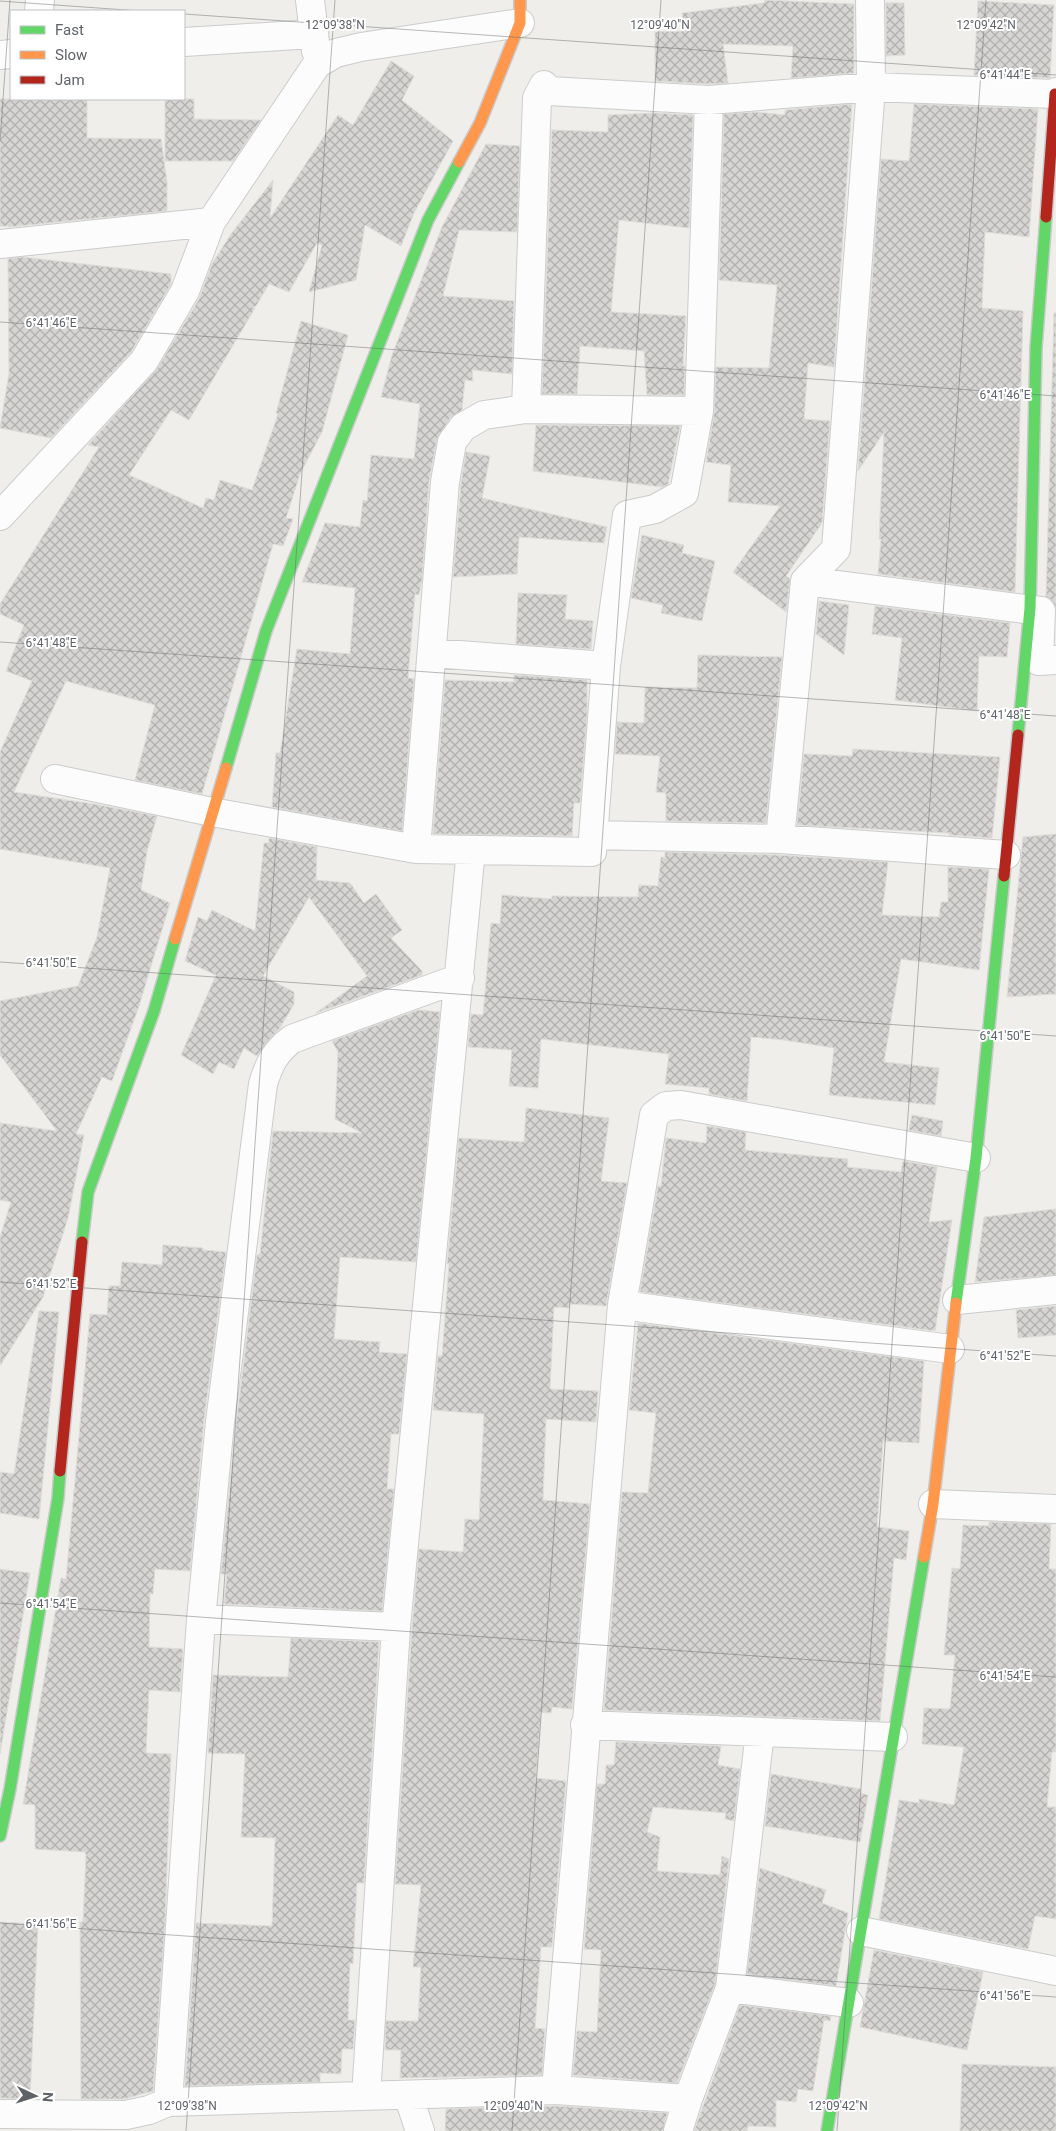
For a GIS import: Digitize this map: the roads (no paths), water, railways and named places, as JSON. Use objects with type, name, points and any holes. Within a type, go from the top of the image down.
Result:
[{"type":"street","points":[[310,0],[317,64]]},
{"type":"street","points":[[780,838],[805,581],[836,549],[871,87],[870,0]]},
{"type":"street","points":[[0,516],[144,360],[185,291],[211,222],[317,64],[336,53],[361,46],[520,12]]},
{"type":"street","points":[[0,1836],[10,1789],[58,1498],[80,1255],[88,1192],[154,1011],[266,631],[428,220],[480,123],[520,12]]},
{"type":"street","points":[[185,42],[313,34]]},
{"type":"street","points":[[526,409],[538,98],[544,85],[549,91],[709,100],[871,87],[1056,93],[1036,348],[1030,608],[976,1158],[950,1349],[933,1504],[827,2131]]},
{"type":"street","points":[[55,779],[212,812],[416,849],[592,852],[606,666],[627,515],[655,509],[684,493],[699,411],[709,100]]},
{"type":"street","points":[[0,244],[211,222]]},
{"type":"street","points":[[416,849],[445,482],[452,442],[464,427],[484,415],[526,409],[699,411]]},
{"type":"street","points":[[805,581],[1030,608],[1041,611],[1039,661],[1056,660]]},
{"type":"street","points":[[432,653],[606,666]]},
{"type":"street","points":[[594,835],[780,838],[1006,856]]},
{"type":"street","points":[[366,2096],[396,1627],[471,850]]},
{"type":"street","points":[[168,2102],[201,1620],[220,1422],[264,1084],[270,1063],[279,1048],[292,1039],[460,978]]},
{"type":"street","points":[[556,2090],[585,1725],[622,1305],[654,1115],[666,1106],[681,1105],[976,1158]]},
{"type":"street","points":[[957,1300],[1056,1290]]},
{"type":"street","points":[[622,1305],[950,1349]]},
{"type":"street","points":[[933,1504],[1056,1509]]},
{"type":"street","points":[[201,1620],[396,1627]]},
{"type":"street","points":[[585,1725],[893,1737]]},
{"type":"street","points":[[678,2131],[688,2098],[730,1988],[760,1732]]},
{"type":"street","points":[[861,1931],[1056,1970]]},
{"type":"street","points":[[730,1988],[849,2003]]},
{"type":"street","points":[[0,2114],[126,2114],[150,2110],[168,2102],[556,2090],[688,2098]]},
{"type":"street","points":[[408,2094],[420,2131]]}]
